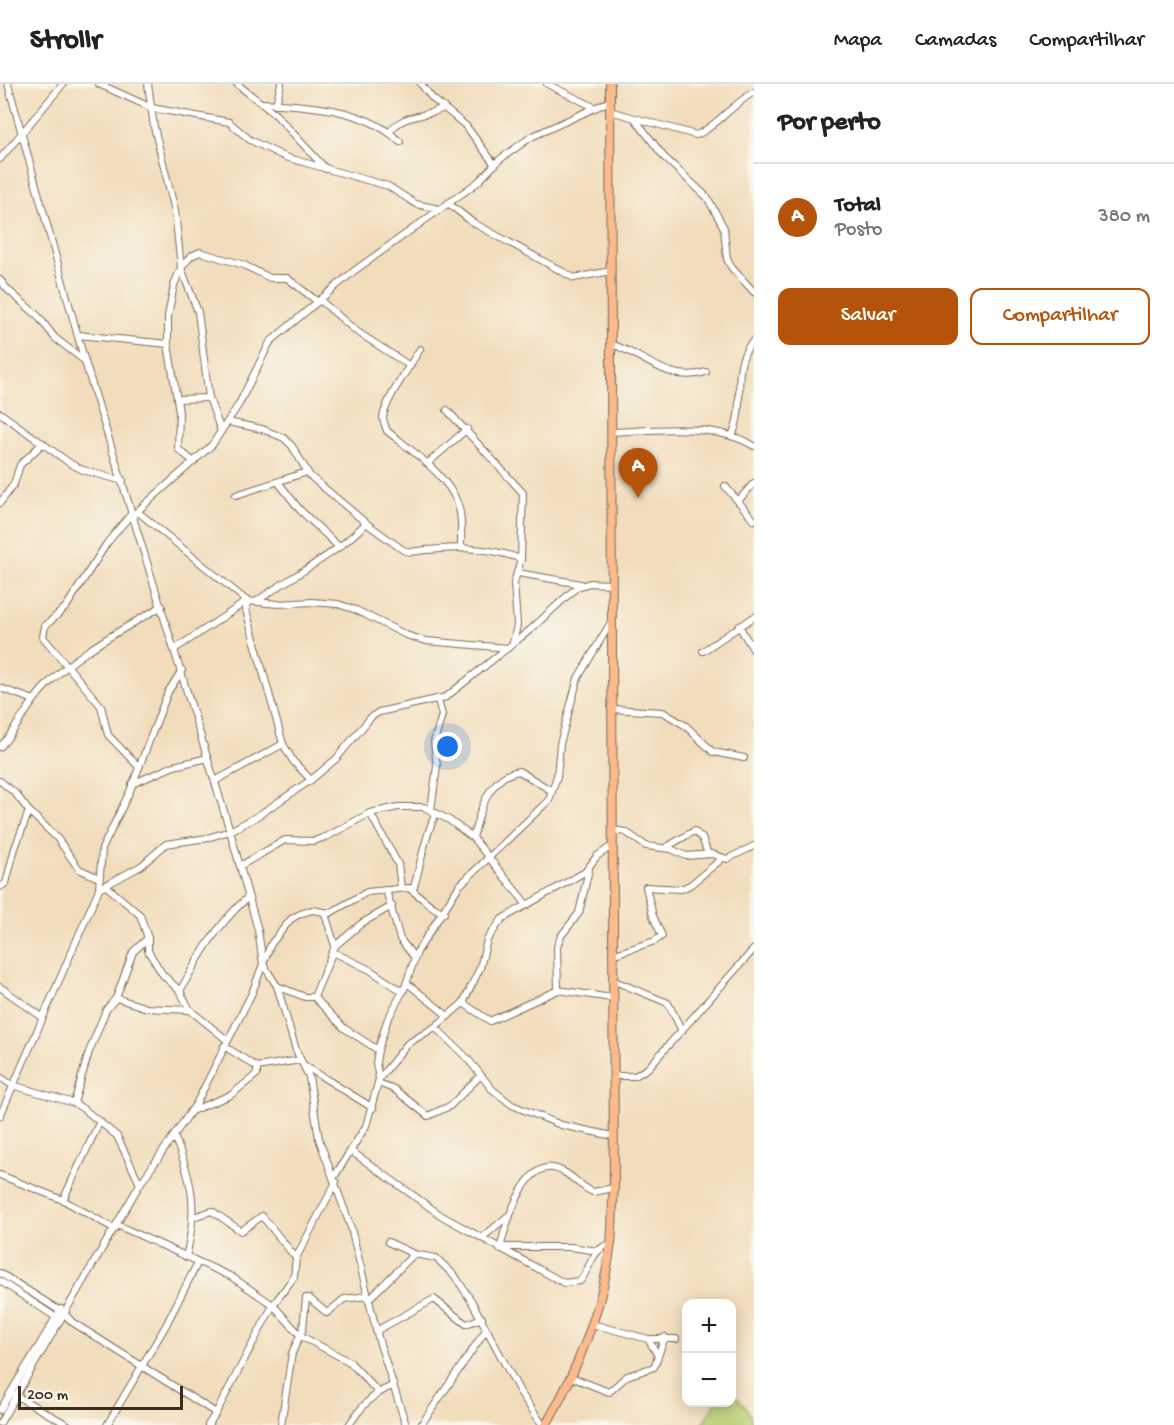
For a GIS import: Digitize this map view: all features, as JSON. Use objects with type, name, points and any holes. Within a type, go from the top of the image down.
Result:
[{"type":"highway","points":[[543,1425],[554,1411],[571,1377],[592,1324],[611,1245],[614,1188],[610,84]]},
{"type":"street","points":[[8,84],[85,362],[134,514],[230,831],[247,898],[258,930],[263,964],[277,986],[312,1090],[319,1139],[351,1228],[376,1331],[406,1425]]},
{"type":"street","points":[[1,155],[63,84]]},
{"type":"street","points":[[99,84],[152,108],[229,122],[265,148],[303,164],[388,186],[416,204],[440,209]]},
{"type":"street","points":[[148,84],[174,211],[181,268],[198,312],[209,398],[221,431]]},
{"type":"street","points":[[237,84],[276,115],[326,169]]},
{"type":"street","points":[[276,104],[280,84]]},
{"type":"street","points":[[421,84],[444,108],[466,126],[495,165]]},
{"type":"street","points":[[547,84],[594,107]]},
{"type":"street","points":[[610,111],[696,135],[704,133],[730,107],[754,92]]},
{"type":"street","points":[[138,766],[108,735],[101,706],[43,636],[45,626],[66,607],[107,543],[134,514],[194,462],[221,431],[239,405],[266,347],[354,271],[478,182],[495,165],[531,137],[610,101]]},
{"type":"street","points":[[261,103],[310,106],[352,116],[390,132],[400,142]]},
{"type":"street","points":[[390,132],[402,119],[433,113],[444,108]]},
{"type":"street","points":[[635,119],[664,157],[707,197],[724,228],[727,259],[731,267],[754,292]]},
{"type":"street","points":[[448,203],[472,222],[574,278],[611,271]]},
{"type":"street","points":[[194,462],[178,449],[177,399],[168,344],[169,306],[181,268],[191,256],[200,252],[244,265],[270,278],[287,278],[356,330],[410,366]]},
{"type":"street","points":[[0,280],[14,296],[38,316],[55,338],[85,362]]},
{"type":"street","points":[[78,335],[168,344]]},
{"type":"street","points":[[732,435],[741,406],[742,357],[754,340]]},
{"type":"street","points":[[611,344],[650,365],[668,371],[693,376],[706,372]]},
{"type":"street","points":[[420,349],[383,417],[384,424],[387,431],[428,463],[457,503],[460,512],[461,546]]},
{"type":"street","points":[[177,399],[209,398]]},
{"type":"street","points":[[447,410],[467,429],[523,493],[521,559],[514,583],[518,625],[510,646]]},
{"type":"street","points":[[0,413],[83,470],[123,482]]},
{"type":"street","points":[[228,422],[262,429],[284,438],[292,446],[307,472],[396,546],[410,552],[461,546],[499,551],[521,559]]},
{"type":"street","points":[[428,463],[467,429]]},
{"type":"street","points":[[611,432],[665,430],[732,435],[754,446]]},
{"type":"street","points":[[0,503],[14,484],[20,465],[43,443]]},
{"type":"street","points":[[236,495],[307,472]]},
{"type":"street","points":[[279,482],[300,510],[339,547]]},
{"type":"street","points":[[738,501],[754,483]]},
{"type":"street","points":[[725,486],[754,520]]},
{"type":"street","points":[[134,514],[247,601]]},
{"type":"street","points":[[256,601],[339,547],[366,523]]},
{"type":"street","points":[[518,573],[581,584],[611,584]]},
{"type":"street","points":[[0,1116],[42,1017],[102,887],[141,866],[172,841],[207,838],[230,831],[256,817],[311,780],[350,745],[371,717],[379,712],[438,700],[455,692],[527,633],[581,584]]},
{"type":"street","points":[[247,601],[246,610],[257,642],[283,744],[293,761],[311,780]]},
{"type":"street","points":[[175,649],[247,601],[278,604],[312,602],[338,604],[356,610],[406,635],[426,641],[510,646]]},
{"type":"street","points":[[0,747],[14,733],[34,700],[68,665],[162,606]]},
{"type":"street","points":[[703,651],[754,617]]},
{"type":"street","points":[[208,1425],[273,1305],[294,1277],[296,1258],[335,1179],[366,1126],[373,1108],[378,1081],[378,1050],[387,1021],[407,984],[414,957],[459,886],[544,807],[557,776],[560,744],[578,678],[611,622]]},
{"type":"street","points":[[518,625],[527,633]]},
{"type":"street","points":[[739,626],[754,651]]},
{"type":"street","points":[[182,670],[168,692],[132,784],[102,849],[99,878],[102,887],[140,915],[148,938],[148,951],[156,966],[180,991],[190,1010],[226,1043],[257,1068],[302,1063],[373,1108]]},
{"type":"street","points":[[0,688],[34,700]]},
{"type":"street","points":[[413,890],[420,867],[423,841],[434,812],[437,766],[434,742],[442,715],[438,700]]},
{"type":"street","points":[[612,709],[663,712],[686,726],[713,752],[744,758]]},
{"type":"street","points":[[214,781],[283,744]]},
{"type":"street","points":[[132,784],[174,766],[208,758]]},
{"type":"street","points":[[473,838],[480,809],[503,778],[519,771],[552,791]]},
{"type":"street","points":[[0,781],[15,793],[29,811],[57,838],[79,870],[99,878]]},
{"type":"street","points":[[240,866],[285,840],[314,841],[370,813],[411,806],[434,812],[473,838],[527,905]]},
{"type":"street","points":[[0,887],[6,883],[15,848],[29,811]]},
{"type":"street","points":[[370,813],[398,864],[401,888]]},
{"type":"street","points":[[612,830],[626,832],[646,846],[665,848],[686,856],[708,854],[731,858],[754,846]]},
{"type":"street","points":[[665,848],[694,831],[702,838],[708,854]]},
{"type":"street","points":[[558,990],[556,947],[561,936],[579,913],[589,868],[597,856],[612,846]]},
{"type":"street","points":[[612,954],[655,941],[662,936],[653,916],[646,887],[681,889],[690,885],[723,858]]},
{"type":"street","points":[[378,1081],[407,1044],[435,1028],[463,1003],[480,968],[492,931],[502,919],[589,868]]},
{"type":"street","points":[[0,1423],[60,1316],[140,1184],[191,1111],[226,1043],[263,964],[266,952],[291,919],[312,910],[325,914],[367,892],[401,888],[413,890],[433,907],[444,912]]},
{"type":"street","points":[[386,890],[400,939],[414,957]]},
{"type":"street","points":[[180,991],[210,939],[226,918],[247,898]]},
{"type":"street","points":[[314,997],[334,949],[362,923],[392,906]]},
{"type":"street","points":[[325,914],[334,949],[403,992]]},
{"type":"street","points":[[74,1103],[89,1052],[106,1010],[116,998],[133,952],[148,938]]},
{"type":"street","points":[[613,1076],[635,1076],[648,1068],[754,949]]},
{"type":"street","points":[[612,979],[668,1003],[682,1031]]},
{"type":"street","points":[[407,984],[448,1016]]},
{"type":"street","points":[[277,986],[314,997],[344,1028],[378,1050]]},
{"type":"street","points":[[0,987],[42,1017]]},
{"type":"street","points":[[463,1003],[494,1020],[558,990],[612,998]]},
{"type":"street","points":[[116,998],[147,1008],[190,1010]]},
{"type":"street","points":[[435,1028],[467,1058],[480,1076],[503,1099],[520,1109],[561,1125],[613,1136]]},
{"type":"street","points":[[191,1111],[231,1095],[257,1074],[257,1068]]},
{"type":"street","points":[[378,1081],[394,1089],[428,1116],[455,1102],[480,1076]]},
{"type":"street","points":[[0,1077],[12,1085],[74,1103],[100,1121],[117,1136],[140,1184]]},
{"type":"street","points":[[63,1200],[100,1121]]},
{"type":"street","points":[[174,1136],[192,1185],[193,1217],[186,1257]]},
{"type":"street","points":[[351,1151],[427,1207],[570,1284],[584,1277],[598,1251],[604,1245],[611,1245]]},
{"type":"street","points":[[500,1248],[509,1215],[526,1182],[542,1169],[554,1168],[563,1171],[593,1192],[614,1188]]},
{"type":"street","points":[[0,1175],[63,1200],[116,1227],[232,1277],[273,1305],[301,1336],[350,1362],[378,1392]]},
{"type":"street","points":[[193,1217],[212,1211],[241,1231],[262,1216],[296,1258]]},
{"type":"street","points":[[482,1238],[509,1215]]},
{"type":"street","points":[[388,1242],[414,1254],[431,1256],[445,1265],[465,1290],[520,1392],[543,1425]]},
{"type":"street","points":[[500,1248],[571,1248],[598,1251]]},
{"type":"street","points":[[281,1425],[292,1353],[301,1336],[306,1298],[327,1313],[344,1299],[367,1298],[414,1254]]},
{"type":"street","points":[[107,1425],[142,1367],[198,1262]]},
{"type":"street","points":[[0,1273],[60,1316]]},
{"type":"street","points":[[0,1281],[72,1322],[216,1413]]},
{"type":"street","points":[[376,1331],[434,1299],[466,1324],[482,1318]]},
{"type":"street","points":[[592,1324],[648,1339],[665,1337],[676,1339]]},
{"type":"street","points":[[421,1425],[486,1329]]},
{"type":"street","points":[[571,1377],[609,1392],[627,1376],[654,1367],[665,1337]]},
{"type":"street","points":[[648,1339],[657,1354]]},
{"type":"street","points":[[349,1425],[366,1401],[392,1386]]},
{"type":"street","points":[[0,1410],[14,1395]]},
{"type":"street","points":[[14,1395],[68,1425]]},
{"type":"green space","points":[[736,1397],[746,1407],[752,1421],[750,1425],[702,1425],[713,1407],[736,1407]]},
{"type":"place","name":"Total","points":[[638,498]]}]
